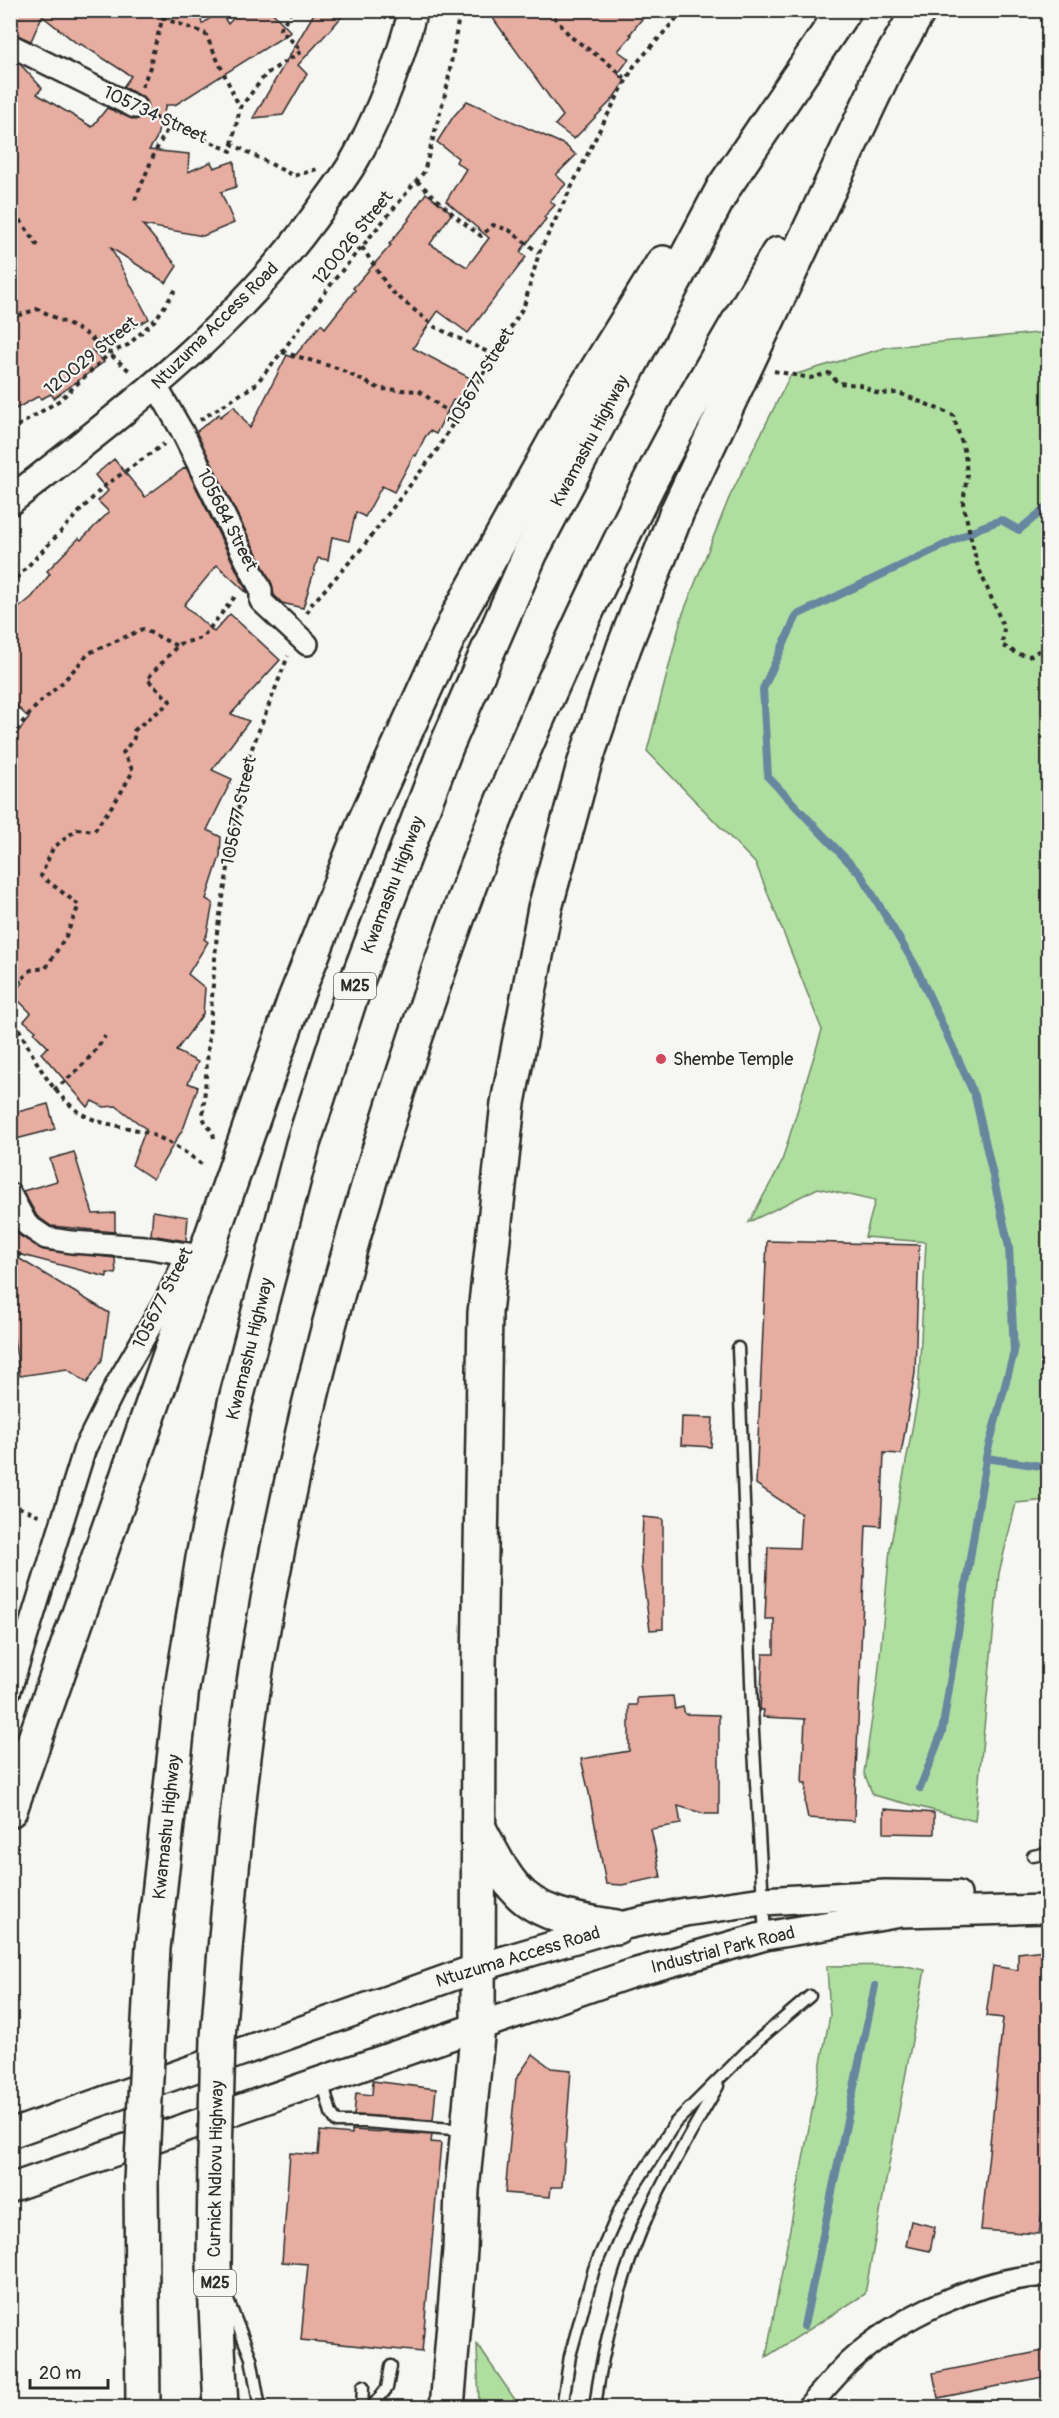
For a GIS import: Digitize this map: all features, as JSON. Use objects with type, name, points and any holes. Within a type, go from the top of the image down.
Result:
[{"type":"main road","name":"Kwamashu Highway","points":[[143,2408],[141,2182],[147,2057],[153,1948],[182,1688],[204,1552],[235,1402],[303,1144],[349,1002],[403,857],[446,747],[531,552],[724,187],[844,10]]},
{"type":"main road","name":"M25","points":[[887,66],[919,10]]},
{"type":"main road","points":[[447,2408],[467,2130],[478,2026],[479,1668],[485,1313],[508,1103],[545,908],[584,765],[624,646],[677,512],[887,66]]},
{"type":"main road","name":"Curnick Ndlovu Highway","points":[[221,2408],[214,2265],[214,2158],[218,2038],[231,1870],[259,1652],[291,1485],[319,1358],[361,1206],[452,930],[506,793],[590,605],[651,480],[723,350],[887,66]]},
{"type":"main road","points":[[10,1810],[196,1256],[365,821],[459,614],[575,405],[629,316],[686,231],[724,187]]},
{"type":"main road","points":[[480,1830],[511,1883],[530,1900],[559,1916],[616,1927]]},
{"type":"street","name":"Ntuzuma Access Road","points":[[10,501],[156,386],[264,282],[343,179],[358,154],[390,83],[413,10]]},
{"type":"street","name":"105734 Street","points":[[10,45],[135,107]]},
{"type":"street","name":"105684 Street","points":[[156,386],[182,431],[254,572],[261,590],[261,601],[302,639]]},
{"type":"street","points":[[10,1194],[27,1226],[46,1238],[70,1242],[145,1247],[196,1256]]},
{"type":"street","name":"105677 Street","points":[[10,1690],[85,1448],[118,1382],[167,1298],[196,1256]]},
{"type":"street","name":"Ntuzuma Access Road","points":[[10,2134],[477,1968],[616,1927],[685,1912],[763,1901],[885,1894],[1048,1896]]},
{"type":"street","name":"Industrial Park Road","points":[[478,2026],[630,1974],[765,1936],[901,1914],[1048,1909]]},
{"type":"street","points":[[10,2188],[478,2026]]},
{"type":"street","points":[[807,2408],[849,2363],[886,2334],[931,2309],[968,2292],[1030,2276],[1048,2275]]},
{"type":"lane","points":[[738,1348],[753,1732],[765,1936]]},
{"type":"lane","points":[[1033,1856],[1048,1853]]},
{"type":"lane","points":[[562,2408],[570,2356],[594,2270],[621,2207],[675,2123],[756,2042],[810,1996]]},
{"type":"lane","points":[[595,2408],[597,2387],[612,2324],[627,2272],[650,2211],[724,2075]]},
{"type":"lane","points":[[322,2080],[331,2113],[337,2122],[467,2130]]},
{"type":"lane","points":[[214,2265],[251,2358],[260,2408]]},
{"type":"lane","points":[[370,2408],[387,2388],[390,2366]]},
{"type":"lane","points":[[362,2408],[363,2386]]},
{"type":"path","points":[[135,107],[152,62],[165,10]]},
{"type":"path","points":[[232,144],[240,108],[266,74],[302,51],[280,29],[292,10]]},
{"type":"path","name":"120026 Street","points":[[10,585],[103,487],[182,431],[255,385],[335,279],[417,181],[424,172],[447,87],[460,10]]},
{"type":"path","points":[[548,10],[571,37],[608,63],[627,80]]},
{"type":"path","name":"105677 Street","points":[[213,1145],[215,1137],[206,1125],[203,1115],[217,932],[224,886],[247,761],[302,639],[311,605],[362,548],[437,450],[524,306],[539,253],[634,66],[684,10]]},
{"type":"path","points":[[162,18],[205,33],[240,108]]},
{"type":"path","name":"105734 Street","points":[[135,107],[231,151],[232,144],[294,176]]},
{"type":"path","points":[[135,200],[155,152],[170,124]]},
{"type":"path","points":[[417,181],[456,218],[481,236],[493,225],[509,230],[539,253]]},
{"type":"path","points":[[10,205],[38,246]]},
{"type":"path","points":[[362,247],[390,290],[426,320],[435,327],[494,355]]},
{"type":"path","name":"120029 Street","points":[[10,431],[60,400],[110,353],[128,345],[156,320],[176,289]]},
{"type":"path","points":[[10,318],[38,309],[85,333],[134,374],[156,386]]},
{"type":"path","points":[[282,352],[338,368],[380,389],[418,391],[457,417]]},
{"type":"path","points":[[748,363],[782,374],[810,378],[829,373],[838,382],[860,386],[879,394],[899,393],[953,415],[965,453],[968,476],[963,503],[977,564],[1004,628],[1002,645],[1018,654],[1030,656],[1042,649],[1048,650]]},
{"type":"path","points":[[10,991],[31,970],[46,968],[66,936],[79,905],[41,876],[53,848],[77,829],[93,831],[119,796],[133,771],[123,753],[134,738],[134,730],[148,717],[160,712],[170,701],[147,679],[177,646],[202,638],[254,572]]},
{"type":"path","points":[[10,737],[38,704],[63,682],[89,653],[143,629],[177,646]]},
{"type":"path","points":[[10,1013],[54,1090],[94,1119],[146,1133],[192,1156],[206,1168]]},
{"type":"path","points":[[54,1090],[82,1066],[97,1050],[105,1036]]},
{"type":"path","points":[[10,1504],[62,1523]]},
{"type":"green space","points":[[1048,332],[1048,1500],[1016,1503],[999,1573],[975,1821],[873,1795],[864,1773],[878,1677],[890,1549],[918,1397],[926,1242],[865,1237],[875,1201],[818,1188],[749,1222],[781,1164],[822,1030],[756,864],[647,751],[682,616],[729,498],[790,376],[887,347]]},
{"type":"green space","points":[[902,1965],[925,1970],[865,2294],[766,2357],[830,2015],[827,1966]]},
{"type":"green space","points":[[477,2344],[520,2407],[479,2407]]},
{"type":"building","points":[[17,10],[199,10],[202,24],[220,11],[228,24],[241,10],[270,10],[291,32],[175,105],[166,105],[156,139],[149,150],[189,154],[188,172],[211,162],[214,168],[234,161],[236,187],[221,192],[234,223],[203,236],[143,225],[177,266],[166,283],[111,248],[149,319],[92,350],[104,362],[54,398],[51,394],[41,399],[39,396],[10,412],[10,59],[20,64],[42,88],[37,94],[92,127],[107,108],[135,120],[142,117],[148,107],[146,100],[141,96],[123,87],[131,76],[81,44],[79,45],[42,16],[31,41],[10,32],[10,25]]},
{"type":"building","points":[[316,10],[348,10],[298,65],[307,74],[283,115],[253,118]]},
{"type":"building","points":[[487,10],[649,10],[618,51],[629,59],[618,74],[625,81],[612,100],[574,139],[555,125],[563,116]]},
{"type":"building","points":[[467,101],[565,145],[576,155],[556,175],[566,184],[550,201],[555,205],[520,252],[526,257],[468,333],[438,311],[413,348],[470,378],[458,403],[453,400],[436,434],[430,431],[425,437],[394,492],[382,486],[365,517],[356,512],[349,541],[332,537],[328,560],[318,558],[303,608],[282,603],[274,595],[272,584],[196,432],[219,414],[220,417],[234,406],[250,428],[287,355],[293,358],[321,324],[325,328],[355,290],[353,288],[391,245],[389,244],[409,220],[426,193],[452,213],[430,244],[467,267],[489,238],[446,201],[466,169],[456,162],[458,158],[437,142],[453,117]]},
{"type":"building","points":[[114,459],[145,497],[186,467],[248,594],[217,565],[184,605],[214,632],[230,614],[280,660],[231,714],[249,721],[212,770],[232,779],[207,830],[221,837],[220,856],[206,899],[213,903],[204,939],[208,942],[188,974],[205,988],[203,1014],[176,1051],[198,1062],[188,1083],[198,1087],[184,1127],[153,1179],[132,1165],[146,1129],[116,1106],[104,1107],[92,1101],[88,1107],[41,1053],[48,1047],[34,1033],[36,1031],[24,1021],[31,1013],[12,994],[23,983],[10,972],[10,742],[29,718],[10,700],[10,615],[32,597],[50,574],[47,571],[79,538],[81,540],[109,512],[98,501],[108,491],[95,475]]},
{"type":"building","points":[[48,1104],[55,1129],[16,1139],[10,1114]]},
{"type":"building","points":[[74,1152],[93,1214],[115,1213],[115,1232],[51,1226],[37,1216],[23,1191],[57,1181],[50,1159]]},
{"type":"building","points":[[153,1211],[188,1217],[186,1241],[151,1235]]},
{"type":"building","points":[[10,1221],[20,1236],[44,1250],[115,1258],[116,1274],[107,1273],[107,1277],[10,1252]]},
{"type":"building","points":[[767,1241],[919,1245],[915,1373],[901,1454],[884,1453],[881,1526],[866,1525],[854,1821],[808,1818],[805,1804],[806,1783],[802,1783],[805,1719],[763,1717],[764,1710],[760,1710],[763,1654],[774,1654],[774,1619],[765,1619],[768,1547],[799,1548],[801,1514],[756,1484]]},
{"type":"building","points":[[10,1253],[109,1313],[102,1360],[87,1383],[67,1369],[20,1376],[10,1315]]},
{"type":"building","points":[[682,1417],[713,1418],[711,1447],[681,1445]]},
{"type":"building","points":[[643,1517],[663,1519],[663,1629],[650,1630],[641,1565]]},
{"type":"building","points":[[673,1696],[675,1709],[683,1707],[685,1714],[719,1715],[719,1814],[705,1814],[678,1806],[681,1824],[651,1829],[661,1877],[622,1885],[606,1884],[581,1759],[629,1751],[629,1705],[637,1705],[637,1698]]},
{"type":"building","points":[[884,1809],[934,1813],[934,1834],[884,1833]]},
{"type":"building","points":[[1044,1950],[1043,1974],[1048,1975],[1048,2166],[1039,2234],[981,2230],[1003,2018],[986,2016],[993,1966],[1018,1970],[1018,1953]]},
{"type":"building","points":[[533,2054],[551,2068],[571,2070],[562,2187],[551,2187],[550,2197],[505,2193],[516,2079]]},
{"type":"building","points":[[373,2081],[436,2089],[433,2120],[354,2115],[356,2093],[372,2095]]},
{"type":"building","points":[[352,2130],[432,2135],[431,2142],[441,2143],[422,2352],[301,2340],[308,2264],[282,2262],[290,2153],[318,2155],[320,2131],[352,2134]]},
{"type":"building","points":[[911,2221],[935,2227],[930,2251],[906,2246]]},
{"type":"building","points":[[1048,2350],[1048,2376],[938,2398],[933,2373]]},
{"type":"waterway","points":[[920,1788],[942,1732],[987,1453],[1014,1352],[1009,1247],[975,1096],[915,965],[861,875],[768,777],[763,689],[797,615],[982,527],[1001,520],[1019,530],[1048,506]]},
{"type":"waterway","points":[[986,1458],[1048,1467]]},
{"type":"waterway","points":[[804,2326],[875,1986]]},
{"type":"place","name":"Shembe Temple","points":[[661,1059]]}]
